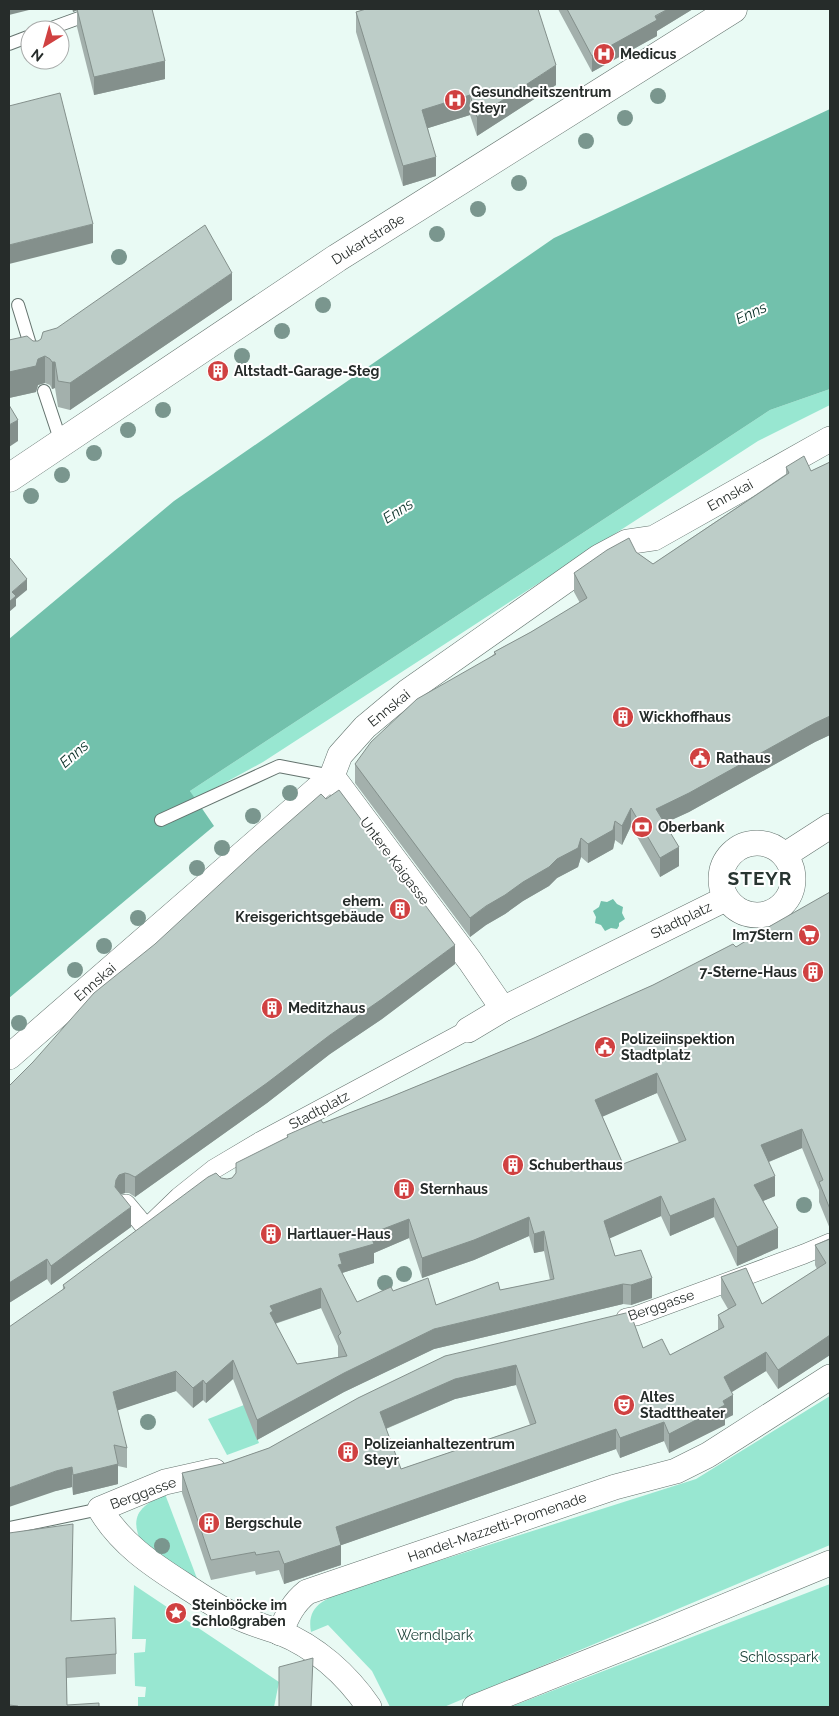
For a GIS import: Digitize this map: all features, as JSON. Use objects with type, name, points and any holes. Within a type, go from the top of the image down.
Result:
[{"type":"street","name":"Dukartstraße","points":[[9,478],[337,258],[734,9]]},
{"type":"street","name":"Ennskai","points":[[9,1057],[332,776],[340,755],[365,727],[400,698],[599,556],[627,542],[654,538],[830,439]]},
{"type":"street","name":"Untere Kaigasse","points":[[332,776],[503,1009]]},
{"type":"street","points":[[785,855],[830,826]]},
{"type":"street","name":"Stadtplatz","points":[[752,843],[771,845],[785,855],[794,871],[793,888],[786,904],[771,914],[754,916],[738,911],[725,898],[720,881],[724,863],[736,849],[752,843]]},
{"type":"street","name":"Stadtplatz","points":[[126,1204],[142,1233],[179,1196],[214,1169],[261,1141],[468,1030],[503,1009],[725,898]]},
{"type":"street","points":[[214,1169],[226,1188]]},
{"type":"street","name":"Berggasse","points":[[615,1321],[636,1316],[830,1243]]},
{"type":"street","name":"Handel-Mazzetti-Promenade","points":[[280,1633],[288,1613],[296,1600],[307,1592],[615,1487],[676,1471],[708,1455],[830,1377]]},
{"type":"street","name":"Berggasse","points":[[100,1509],[165,1482],[231,1466]]},
{"type":"street","points":[[100,1509],[109,1523],[131,1548],[148,1561],[220,1608],[304,1644],[329,1663],[355,1687],[369,1707]]},
{"type":"street","points":[[475,1707],[830,1563]]},
{"type":"lane","points":[[70,21],[104,9]]},
{"type":"lane","points":[[18,305],[35,360]]},
{"type":"lane","points":[[44,391],[60,442]]},
{"type":"lane","points":[[161,820],[280,766],[332,776]]},
{"type":"lane","points":[[9,1528],[100,1509]]},
{"type":"green space","points":[[830,389],[830,405],[758,441],[263,762],[195,799],[190,791],[770,410]]},
{"type":"green space","name":"Werndlpark","points":[[830,1396],[830,1545],[444,1707],[390,1707],[372,1671],[328,1625],[311,1632],[310,1623],[312,1615],[319,1604],[325,1600],[347,1590],[696,1479]]},
{"type":"green space","points":[[244,1405],[259,1443],[227,1455],[208,1419]]},
{"type":"green space","points":[[165,1494],[198,1581],[142,1544],[138,1534],[137,1519],[143,1507]]},
{"type":"green space","name":"Schlosspark","points":[[830,1584],[830,1707],[510,1707]]},
{"type":"green space","points":[[134,1585],[279,1682],[274,1707],[138,1707],[138,1697],[145,1697],[146,1687],[135,1686],[134,1653],[145,1652],[146,1639],[132,1639]]},
{"type":"water","name":"Enns","points":[[830,109],[830,389],[770,410],[190,791],[214,826],[9,998],[9,639],[174,501],[554,238]]},
{"type":"water","points":[[613,899],[623,907],[622,913],[625,919],[619,923],[617,929],[611,928],[605,931],[601,925],[595,923],[596,917],[593,911],[599,907],[601,901],[607,902]]},
{"type":"building","points":[[77,9],[152,9],[165,61],[94,77]]},
{"type":"building","name":"Gesundheitszentrum Steyr","points":[[366,9],[538,9],[556,65],[477,117],[470,95],[422,110],[436,157],[403,166],[356,12]]},
{"type":"building","name":"Medicus","points":[[567,9],[668,9],[655,16],[657,20],[592,56]]},
{"type":"building","points":[[60,93],[93,224],[9,245],[9,106]]},
{"type":"building","points":[[205,225],[232,273],[70,383],[58,381],[55,362],[52,362],[45,356],[38,359],[36,366],[9,372],[9,340],[27,336],[33,341],[38,341],[41,339],[43,332],[57,328]]},
{"type":"building","points":[[9,405],[18,420],[9,425]]},
{"type":"building","points":[[804,456],[811,471],[830,462],[830,716],[656,809],[679,847],[660,858],[631,808],[622,826],[615,821],[613,830],[588,844],[581,838],[578,848],[557,859],[549,867],[470,918],[355,764],[371,742],[417,699],[496,654],[494,652],[587,598],[574,573],[607,550],[629,538],[636,552],[653,564],[789,473],[786,467]]},
{"type":"building","points":[[9,559],[27,579],[12,592],[16,596],[9,602]]},
{"type":"building","points":[[339,790],[455,945],[135,1177],[125,1173],[119,1175],[115,1187],[131,1207],[51,1266],[47,1259],[9,1283],[9,1086],[33,1062],[94,993],[155,944],[321,794],[326,799]]},
{"type":"building","points":[[830,892],[830,1209],[819,1182],[823,1180],[802,1129],[761,1145],[775,1176],[754,1185],[778,1228],[737,1247],[714,1198],[670,1216],[661,1196],[604,1221],[615,1256],[641,1250],[652,1278],[631,1285],[623,1284],[434,1329],[344,1373],[257,1420],[233,1360],[206,1384],[203,1380],[193,1388],[176,1371],[113,1392],[127,1448],[114,1445],[118,1464],[73,1475],[72,1467],[9,1488],[9,1327],[65,1288],[63,1285],[208,1177],[216,1173],[221,1178],[232,1178],[236,1173],[236,1163],[288,1137],[287,1135],[321,1120],[323,1123],[388,1098],[534,1038],[653,985],[733,944],[736,947]],"holes":[[[657,1073],[686,1140],[623,1164],[595,1100]],[[529,1217],[534,1234],[544,1231],[554,1279],[500,1290],[498,1282],[436,1305],[428,1278],[393,1291],[391,1287],[357,1302],[338,1265],[342,1264],[339,1254],[374,1244],[370,1234],[409,1219],[422,1258],[474,1240]],[[321,1288],[341,1333],[338,1336],[347,1356],[297,1364],[270,1313],[273,1311],[270,1306]]]},
{"type":"building","points":[[830,1239],[830,1335],[778,1370],[766,1352],[724,1377],[733,1395],[723,1401],[725,1405],[669,1434],[664,1422],[620,1438],[616,1429],[336,1527],[341,1545],[284,1564],[279,1551],[256,1555],[255,1552],[211,1560],[182,1473],[226,1463],[269,1448],[358,1398],[445,1356],[630,1312],[643,1348],[662,1339],[670,1355],[724,1327],[718,1315],[736,1305],[721,1277],[746,1268],[762,1304],[826,1263],[815,1245]],"holes":[[[516,1365],[536,1423],[401,1469],[380,1412],[455,1379]]]},
{"type":"building","points":[[73,1524],[71,1621],[115,1618],[116,1654],[66,1658],[67,1705],[99,1703],[99,1707],[17,1707],[9,1705],[9,1533]]},
{"type":"building","points":[[313,1658],[311,1707],[279,1707],[279,1667]]},
{"type":"place","name":"Medicus","points":[[604,54]]},
{"type":"place","name":"Gesundheitszentrum Steyr","points":[[455,100]]},
{"type":"place","name":"Altstadt-Garage-Steg","points":[[218,371]]},
{"type":"place","name":"Wickhoffhaus","points":[[623,717]]},
{"type":"place","name":"Rathaus","points":[[700,758]]},
{"type":"place","name":"Oberbank","points":[[642,827]]},
{"type":"place","name":"ehem. Kreisgerichtsgebäude","points":[[400,909]]},
{"type":"place","name":"Im7Stern","points":[[809,935]]},
{"type":"place","name":"7-Sterne-Haus","points":[[813,972]]},
{"type":"place","name":"Meditzhaus","points":[[272,1008]]},
{"type":"place","name":"Polizeiinspektion Stadtplatz","points":[[605,1047]]},
{"type":"place","name":"Schuberthaus","points":[[513,1165]]},
{"type":"place","name":"Sternhaus","points":[[404,1189]]},
{"type":"place","name":"Hartlauer-Haus","points":[[271,1234]]},
{"type":"place","name":"Altes Stadttheater","points":[[624,1405]]},
{"type":"place","name":"Polizeianhaltezentrum Steyr","points":[[348,1452]]},
{"type":"place","name":"Bergschule","points":[[209,1523]]},
{"type":"place","name":"Steinböcke im Schloßgraben","points":[[176,1613]]},
{"type":"district","name":"STEYR","points":[[760,878]]}]
